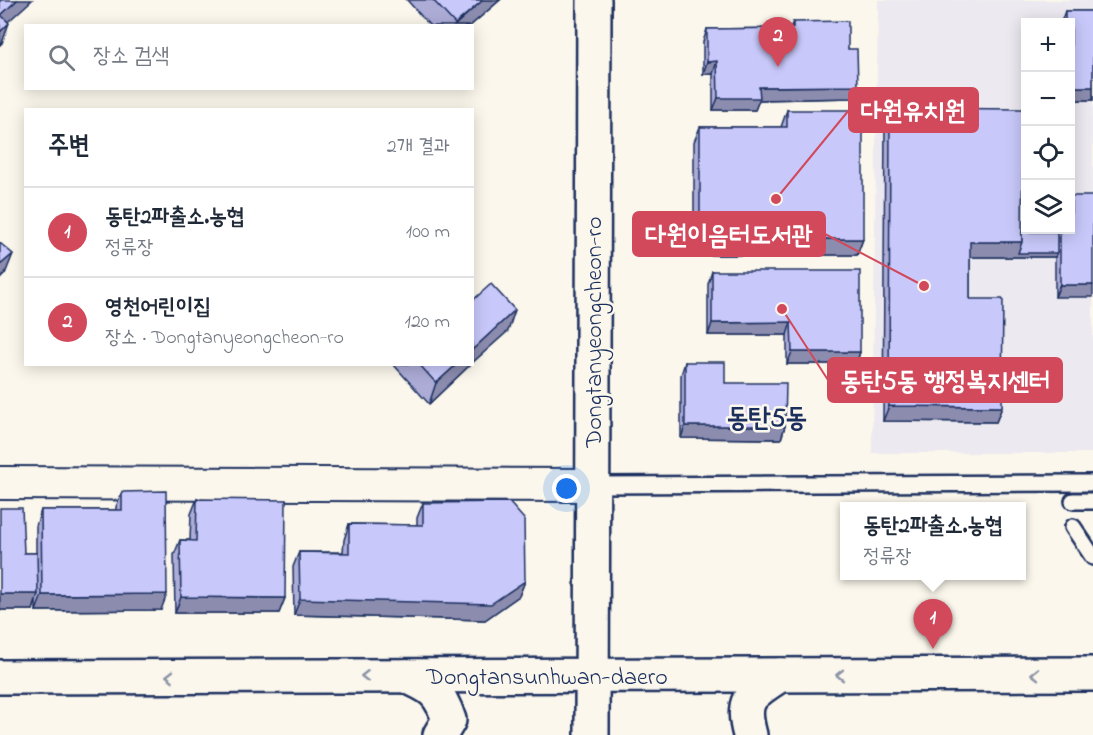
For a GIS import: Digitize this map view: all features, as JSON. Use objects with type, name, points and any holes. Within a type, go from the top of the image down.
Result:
[{"type":"street","name":"Dongtanyeongcheon-ro","points":[[592,735],[594,0]]},
{"type":"street","points":[[0,483],[592,485]]},
{"type":"street","name":"Dongtansunhwan-daero","points":[[0,677],[1093,674]]},
{"type":"street","points":[[750,735],[745,715],[752,694],[780,675]]},
{"type":"street","points":[[406,676],[426,684],[442,699],[448,720],[440,735]]},
{"type":"lane","points":[[592,485],[1093,483]]},
{"type":"lane","points":[[1073,501],[1093,501]]},
{"type":"lane","points":[[1073,527],[1093,557]]},
{"type":"shaded area","points":[[878,0],[1093,0],[1093,453],[872,453]]},
{"type":"building","points":[[0,0],[17,0],[1,15],[9,23],[0,32]]},
{"type":"building","points":[[433,0],[483,0],[455,24]]},
{"type":"building","points":[[1065,11],[1093,11],[1093,87],[1075,87],[1075,18],[1065,18]]},
{"type":"building","points":[[848,21],[848,49],[857,49],[858,86],[759,87],[760,98],[718,98],[717,61],[707,62],[707,29],[793,28],[793,22]]},
{"type":"building","points":[[890,108],[1021,109],[1022,242],[970,242],[970,299],[1003,299],[1002,407],[889,406]]},
{"type":"building","points":[[787,110],[863,110],[863,239],[700,239],[700,127],[787,127]]},
{"type":"building","points":[[1075,196],[1093,196],[1093,285],[1060,285],[1060,234],[1075,234]]},
{"type":"building","points":[[1022,234],[1057,234],[1057,253],[1018,253]]},
{"type":"building","points":[[0,243],[13,254],[0,265]]},
{"type":"building","points":[[712,271],[860,271],[860,352],[792,352],[791,322],[712,323]]},
{"type":"building","points":[[491,284],[515,310],[474,348],[474,299]]},
{"type":"building","points":[[685,362],[725,362],[725,383],[786,383],[785,426],[685,426]]},
{"type":"building","points":[[421,366],[455,366],[436,383]]},
{"type":"building","points":[[166,491],[167,594],[42,595],[41,510],[122,510],[122,492]]},
{"type":"building","points":[[197,499],[286,500],[285,598],[181,597],[180,540],[196,541]]},
{"type":"building","points":[[509,502],[524,519],[525,581],[491,604],[300,599],[299,552],[349,553],[349,524],[423,525],[423,503]]},
{"type":"building","points":[[0,508],[22,508],[24,553],[37,553],[38,594],[0,594]]},
{"type":"place","name":"영천어린이집","points":[[778,67]]},
{"type":"place","name":"다원유치원","points":[[776,199]]},
{"type":"place","name":"다원이음터도서관","points":[[924,286]]},
{"type":"place","name":"동탄5동 행정복지센터","points":[[782,309]]},
{"type":"place","name":"동탄2파출소.농협","points":[[933,649]]},
{"type":"district","name":"동탄5동","points":[[767,417]]}]
